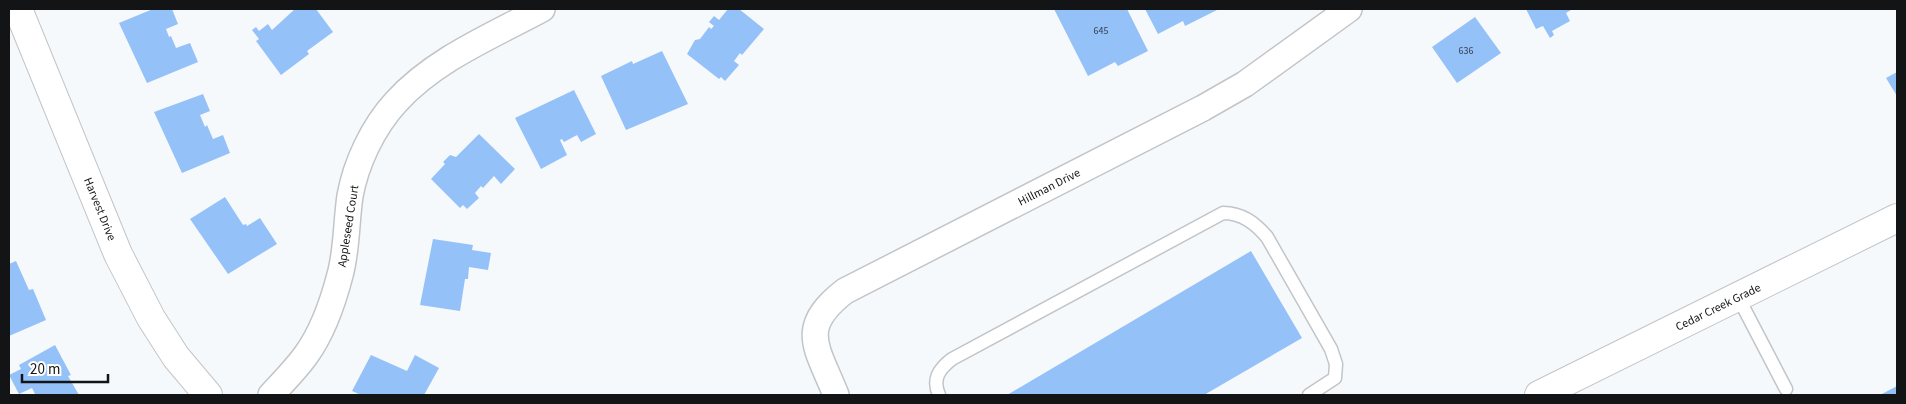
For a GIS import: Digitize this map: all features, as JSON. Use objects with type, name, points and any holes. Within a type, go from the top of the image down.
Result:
[{"type":"street","name":"Harvest Drive","points":[[18,9],[118,254],[150,318],[176,357],[208,395]]},
{"type":"street","name":"Appleseed Court","points":[[271,395],[307,354],[326,316],[340,275],[350,196],[358,167],[374,133],[384,118],[415,82],[445,61],[542,9]]},
{"type":"street","name":"Hillman Drive","points":[[836,395],[818,349],[814,331],[818,317],[828,304],[845,291],[1203,108],[1245,84],[1349,9]]},
{"type":"street","name":"Cedar Creek Grade","points":[[1539,395],[1897,218]]},
{"type":"lane","points":[[939,395],[936,380],[940,368],[952,358],[1222,213],[1241,216],[1257,225],[1267,237],[1331,349],[1337,371],[1335,378],[1309,395]]},
{"type":"lane","points":[[1738,297],[1786,388]]},
{"type":"building","points":[[153,9],[172,9],[178,24],[166,29],[169,37],[171,36],[176,48],[190,43],[198,62],[147,83],[119,23]]},
{"type":"building","points":[[295,9],[316,9],[333,32],[307,51],[309,54],[281,75],[256,41],[259,39],[252,30],[256,27],[259,31],[268,24],[272,30]]},
{"type":"building","points":[[728,9],[739,9],[764,29],[742,55],[740,53],[734,61],[739,65],[725,81],[721,77],[719,79],[687,54],[695,40],[700,39],[709,27],[711,29],[714,26],[709,22],[714,16],[719,20]]},
{"type":"building","points":[[1054,9],[1127,9],[1148,51],[1118,66],[1115,62],[1088,76]]},
{"type":"building","points":[[1145,9],[1217,10],[1185,26],[1183,21],[1158,34]]},
{"type":"building","points":[[1526,9],[1570,9],[1566,13],[1570,21],[1552,31],[1554,35],[1550,38],[1543,26],[1536,29]]},
{"type":"building","points":[[1475,17],[1501,53],[1457,83],[1432,47]]},
{"type":"building","points":[[662,51],[688,104],[626,130],[601,76],[632,61],[633,64]]},
{"type":"building","points":[[1897,72],[1897,96],[1886,78]]},
{"type":"building","points":[[574,90],[596,134],[581,142],[577,135],[564,142],[562,139],[560,140],[567,155],[541,169],[515,118]]},
{"type":"building","points":[[203,94],[210,111],[200,115],[205,127],[207,125],[213,139],[223,135],[230,153],[182,173],[154,112]]},
{"type":"building","points":[[479,134],[515,169],[501,184],[494,176],[483,188],[481,186],[475,193],[479,198],[467,209],[463,205],[460,208],[431,179],[445,164],[443,162],[450,155],[456,157]]},
{"type":"building","points":[[225,197],[243,225],[246,224],[247,226],[260,218],[277,244],[228,274],[190,219]]},
{"type":"building","points":[[433,239],[473,245],[472,250],[491,253],[488,270],[469,267],[468,279],[465,279],[460,311],[420,305]]},
{"type":"building","points":[[1251,251],[1302,338],[1204,395],[1007,395]]},
{"type":"building","points":[[16,261],[29,290],[33,289],[46,320],[9,336],[9,264]]},
{"type":"building","points":[[55,345],[71,375],[68,376],[79,395],[33,395],[35,394],[32,388],[19,394],[9,375],[21,369],[19,365]]},
{"type":"building","points":[[371,355],[407,371],[415,355],[439,368],[424,395],[361,395],[352,391]]},
{"type":"building","points":[[1897,386],[1897,395],[1880,395]]}]
